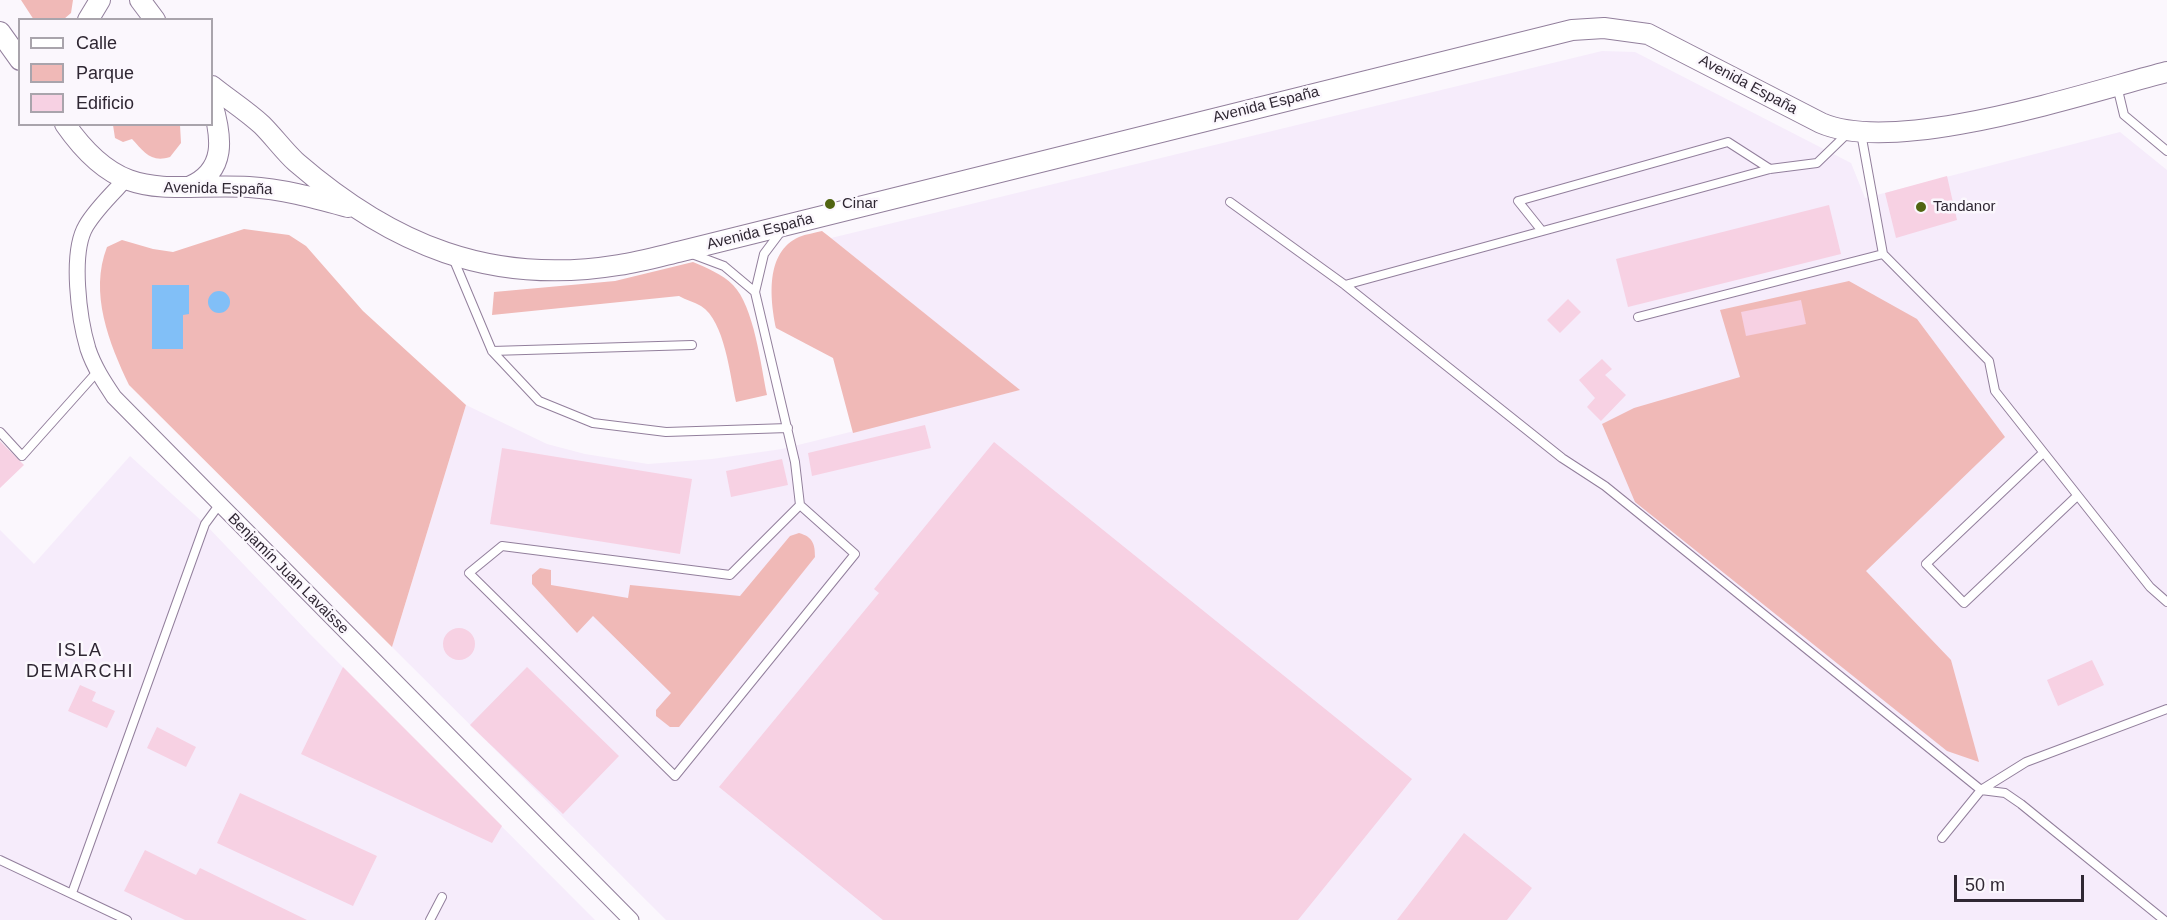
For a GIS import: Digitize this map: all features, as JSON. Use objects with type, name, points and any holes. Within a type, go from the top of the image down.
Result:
[{"type":"street","points":[[89,18],[100,0]]},
{"type":"street","points":[[140,0],[154,18]]},
{"type":"street","name":"Avenida España","points":[[213,87],[261,124],[295,160],[357,209],[397,232],[482,264],[540,270],[620,265],[682,251],[1549,34],[1591,28],[1635,31],[1665,40],[1821,123],[1855,133],[1905,131],[1976,120],[2167,72]]},
{"type":"street","points":[[9,40],[18,56]]},
{"type":"street","points":[[186,189],[209,176],[217,159],[218,128],[213,107]]},
{"type":"street","name":"Avenida España","points":[[69,128],[93,159],[125,180],[145,186],[186,189],[245,187],[278,190],[357,209]]},
{"type":"street","name":"Benjamín Juan Lavaisse","points":[[125,180],[85,227],[80,247],[78,284],[81,314],[88,349],[98,372],[125,409],[631,920]]},
{"type":"lane","points":[[2117,85],[2124,115],[2167,151]]},
{"type":"lane","points":[[1345,285],[1770,168],[1816,163],[1855,133],[1884,254],[1989,361],[1995,391],[2150,587],[2167,602]]},
{"type":"lane","points":[[1542,231],[1518,201],[1728,142],[1770,168]]},
{"type":"lane","points":[[1230,202],[1345,285],[1562,458],[1605,486],[1981,789],[2005,794],[2021,804],[2164,920]]},
{"type":"lane","points":[[788,225],[764,254],[755,292],[788,428],[800,505],[855,554],[675,776],[469,573],[502,546],[730,575],[800,505]]},
{"type":"lane","points":[[682,251],[724,266],[755,292]]},
{"type":"lane","points":[[452,254],[492,351],[539,401],[593,423],[666,432],[788,428]]},
{"type":"lane","points":[[1638,317],[1884,254]]},
{"type":"lane","points":[[492,351],[692,345]]},
{"type":"lane","points":[[0,432],[22,456],[98,372]]},
{"type":"lane","points":[[2043,453],[1926,564],[1964,603],[2077,495]]},
{"type":"lane","points":[[72,893],[205,524],[219,505]]},
{"type":"lane","points":[[1942,838],[1981,789],[2026,762],[2167,709]]},
{"type":"lane","points":[[0,860],[127,920]]},
{"type":"lane","points":[[430,920],[442,897]]},
{"type":"shaded area","points":[[1602,51],[1635,52],[1851,163],[1865,198],[2120,132],[2167,170],[2167,920],[666,920],[392,647],[466,405],[547,444],[585,454],[648,464],[712,459],[782,449],[1019,390],[831,238]]},
{"type":"shaded area","points":[[130,456],[205,524],[309,633],[595,920],[0,920],[0,530],[34,564]]},
{"type":"green space","points":[[21,0],[73,0],[71,13],[65,18],[33,18]]},
{"type":"green space","points":[[113,126],[180,126],[181,143],[170,157],[158,159],[144,152],[132,139],[123,142],[115,138]]},
{"type":"green space","points":[[244,229],[289,235],[306,246],[363,311],[466,405],[392,647],[129,385],[115,352],[101,300],[102,264],[107,247],[122,240],[173,252]]},
{"type":"green space","points":[[822,231],[1020,390],[853,433],[833,358],[776,328],[772,304],[772,277],[780,253],[799,237]]},
{"type":"green space","points":[[693,262],[724,278],[740,295],[756,337],[767,395],[736,402],[725,350],[716,324],[701,306],[679,296],[492,315],[494,292],[615,281]]},
{"type":"green space","points":[[1849,281],[1917,319],[2005,437],[1866,571],[1951,660],[1979,762],[1947,751],[1635,502],[1602,424],[1634,408],[1740,377],[1720,310]]},
{"type":"green space","points":[[799,533],[812,542],[815,557],[679,727],[670,727],[656,716],[656,710],[671,693],[593,616],[577,633],[532,584],[532,575],[540,568],[551,570],[551,585],[628,598],[630,585],[740,596],[790,536]]},
{"type":"water","points":[[152,285],[189,285],[189,314],[183,315],[183,349],[152,349]]},
{"type":"water","points":[[219,291],[227,294],[230,302],[227,310],[219,313],[211,310],[208,302],[211,294]]},
{"type":"building","name":"Tandanor","points":[[1947,176],[1957,220],[1896,238],[1885,193]]},
{"type":"building","points":[[1829,205],[1841,254],[1628,307],[1616,259]]},
{"type":"building","points":[[1568,299],[1581,312],[1560,333],[1547,320]]},
{"type":"building","points":[[1801,300],[1806,324],[1746,336],[1741,312]]},
{"type":"building","points":[[1602,359],[1612,369],[1605,375],[1626,395],[1601,421],[1587,407],[1595,398],[1579,380]]},
{"type":"building","points":[[925,425],[931,448],[812,476],[808,453]]},
{"type":"building","points":[[0,441],[24,465],[0,488]]},
{"type":"building","points":[[994,442],[1412,779],[1298,920],[883,920],[719,787],[879,593],[874,589]]},
{"type":"building","points":[[502,448],[692,479],[680,554],[490,524]]},
{"type":"building","points":[[782,459],[788,485],[731,497],[726,471]]},
{"type":"building","points":[[459,628],[470,633],[475,644],[470,655],[459,660],[448,655],[443,644],[448,633]]},
{"type":"building","points":[[2092,660],[2104,685],[2058,706],[2047,680]]},
{"type":"building","points":[[343,667],[502,826],[492,843],[301,754]]},
{"type":"building","points":[[527,667],[619,756],[563,814],[470,725]]},
{"type":"building","points":[[80,685],[96,692],[92,701],[115,711],[107,728],[68,711]]},
{"type":"building","points":[[157,727],[196,747],[186,767],[147,748]]},
{"type":"building","points":[[240,793],[377,856],[353,906],[217,843]]},
{"type":"building","points":[[1464,833],[1532,888],[1507,920],[1397,920]]},
{"type":"building","points":[[145,850],[196,875],[200,868],[307,920],[185,920],[124,891]]},
{"type":"place","name":"Cinar","points":[[830,204]]},
{"type":"place","name":"Tandanor","points":[[1921,207]]},
{"type":"district","name":"ISLA DEMARCHI","points":[[80,661]]}]
